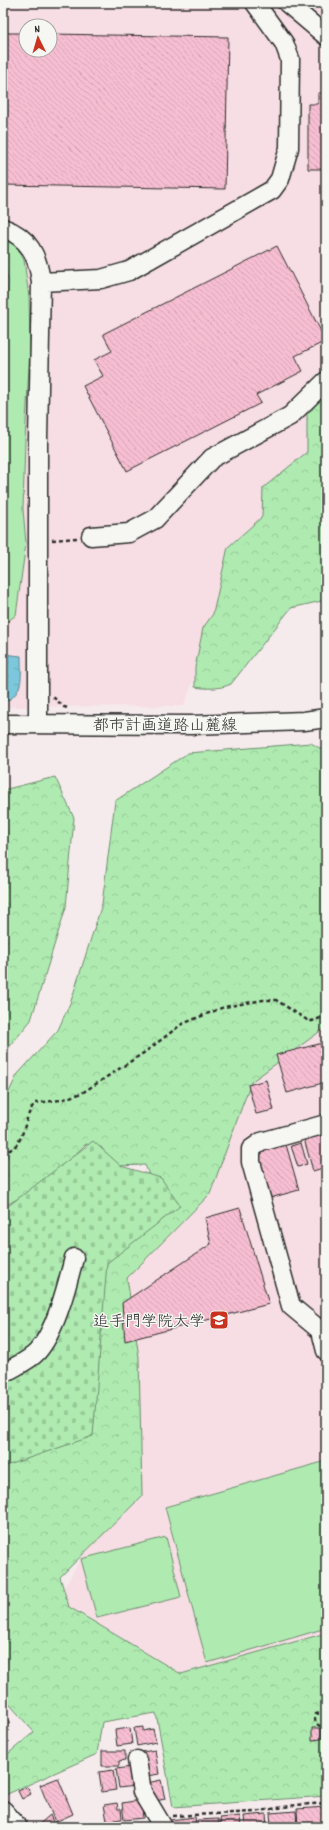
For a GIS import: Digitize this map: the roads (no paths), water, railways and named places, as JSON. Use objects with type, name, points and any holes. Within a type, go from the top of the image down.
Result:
[{"type":"street","points":[[41,282],[100,279],[129,271],[272,190],[280,179],[289,148],[290,59],[284,43],[255,3]]},
{"type":"street","points":[[287,3],[326,36]]},
{"type":"street","points":[[3,228],[16,232],[26,242],[36,258],[41,282],[38,440],[38,724]]},
{"type":"street","points":[[91,536],[129,533],[155,519],[212,458],[290,416],[326,381]]},
{"type":"street","name":"都市計画道路山麓線","points":[[3,724],[192,725],[304,721],[326,718]]},
{"type":"street","points":[[326,1124],[260,1142],[251,1149],[251,1162],[291,1306],[324,1330],[326,1351]]},
{"type":"street","points":[[3,1374],[36,1353],[52,1327],[66,1288],[74,1258]]},
{"type":"street","points":[[137,1760],[142,1792],[166,1822]]},
{"type":"street","points":[[3,1810],[18,1827]]},
{"type":"water","points":[[3,654],[21,656],[21,677],[20,684],[15,694],[3,703]]},
{"type":"place","name":"追手門学院大学","points":[[219,1320]]}]
